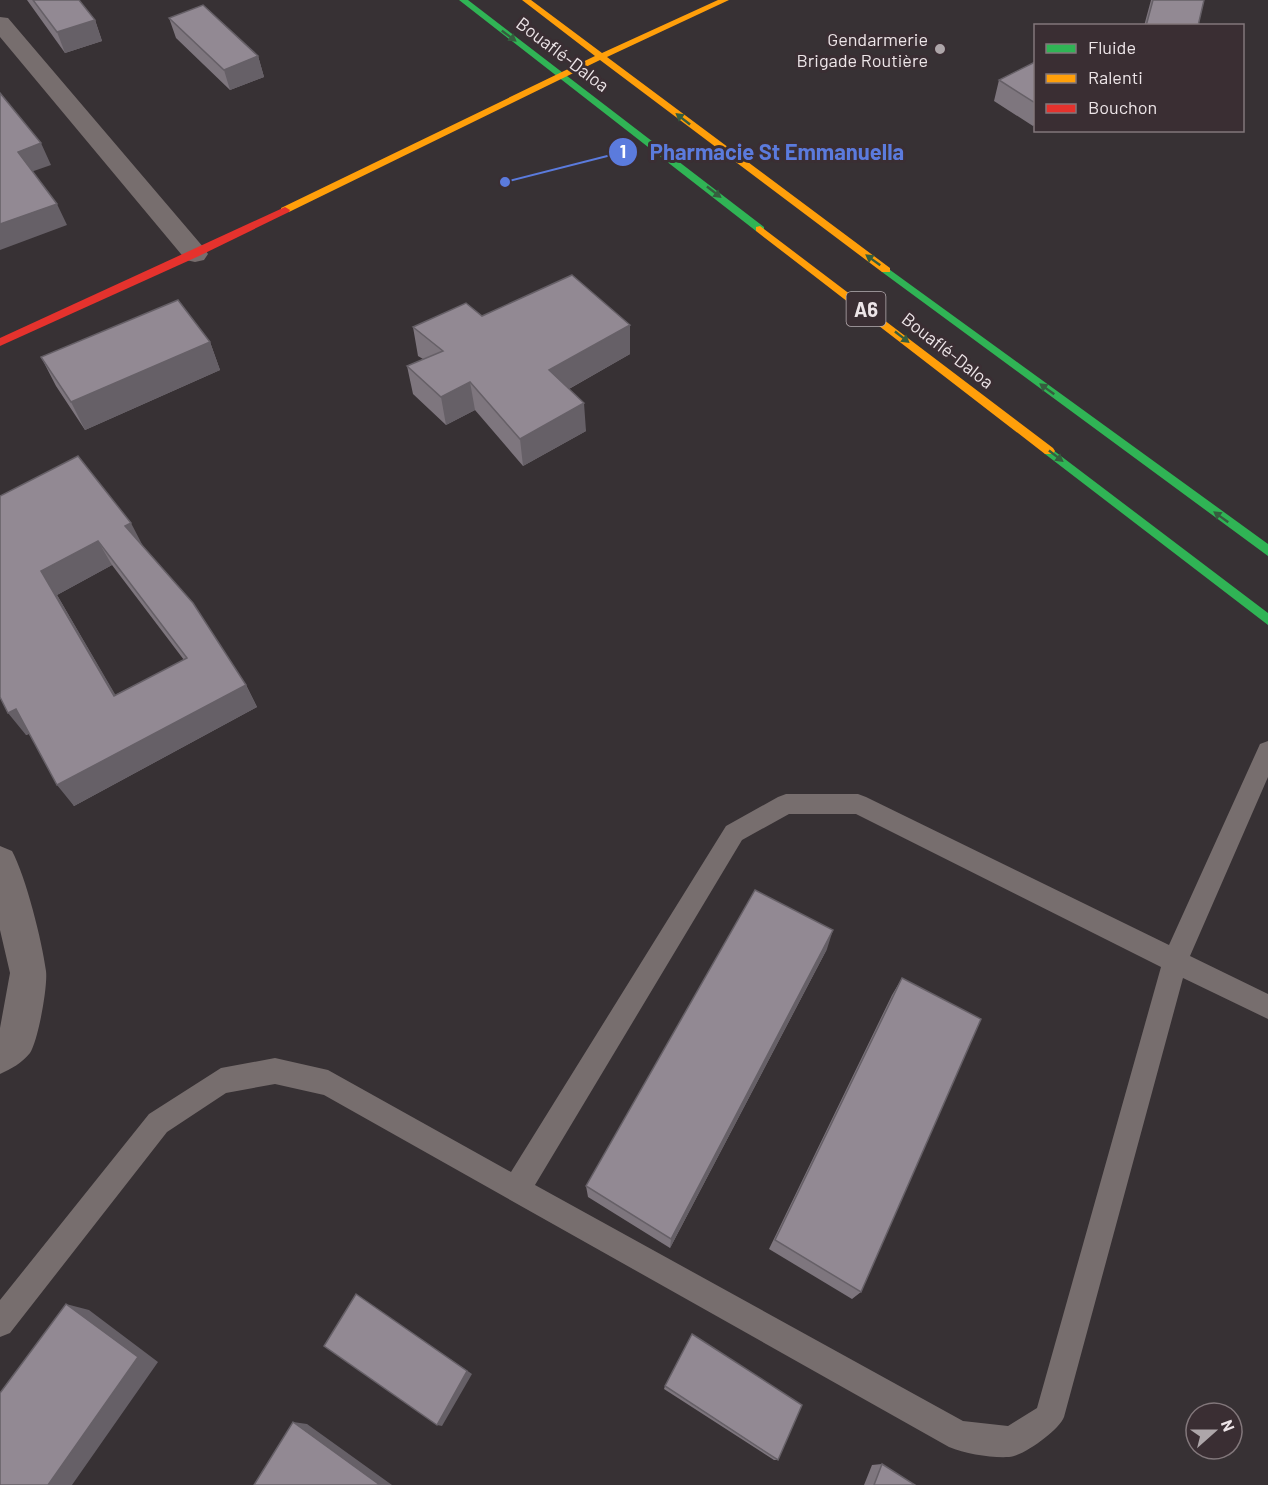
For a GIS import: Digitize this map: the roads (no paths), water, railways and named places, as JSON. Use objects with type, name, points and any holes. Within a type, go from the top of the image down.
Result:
[{"type":"main road","name":"Bouaflé-Daloa","points":[[463,0],[1268,620]]},
{"type":"main road","name":"Bouaflé-Daloa","points":[[526,0],[724,151],[1268,551]]},
{"type":"main road","points":[[0,342],[195,254],[560,75],[725,0]]},
{"type":"street","points":[[0,23],[195,254]]},
{"type":"street","points":[[0,862],[4,870],[28,974],[16,1039],[0,1055]]},
{"type":"lane","points":[[0,1323],[158,1123],[221,1081],[275,1071],[328,1083],[960,1436],[1011,1442],[1049,1418],[1175,961],[1268,751]]},
{"type":"lane","points":[[516,1190],[734,833],[786,804],[858,804],[1268,1007]]},
{"type":"place","name":"Gendarmerie Brigade Routière","points":[[940,49]]},
{"type":"place","name":"Pharmacie St Emmanuella","points":[[505,182]]}]
